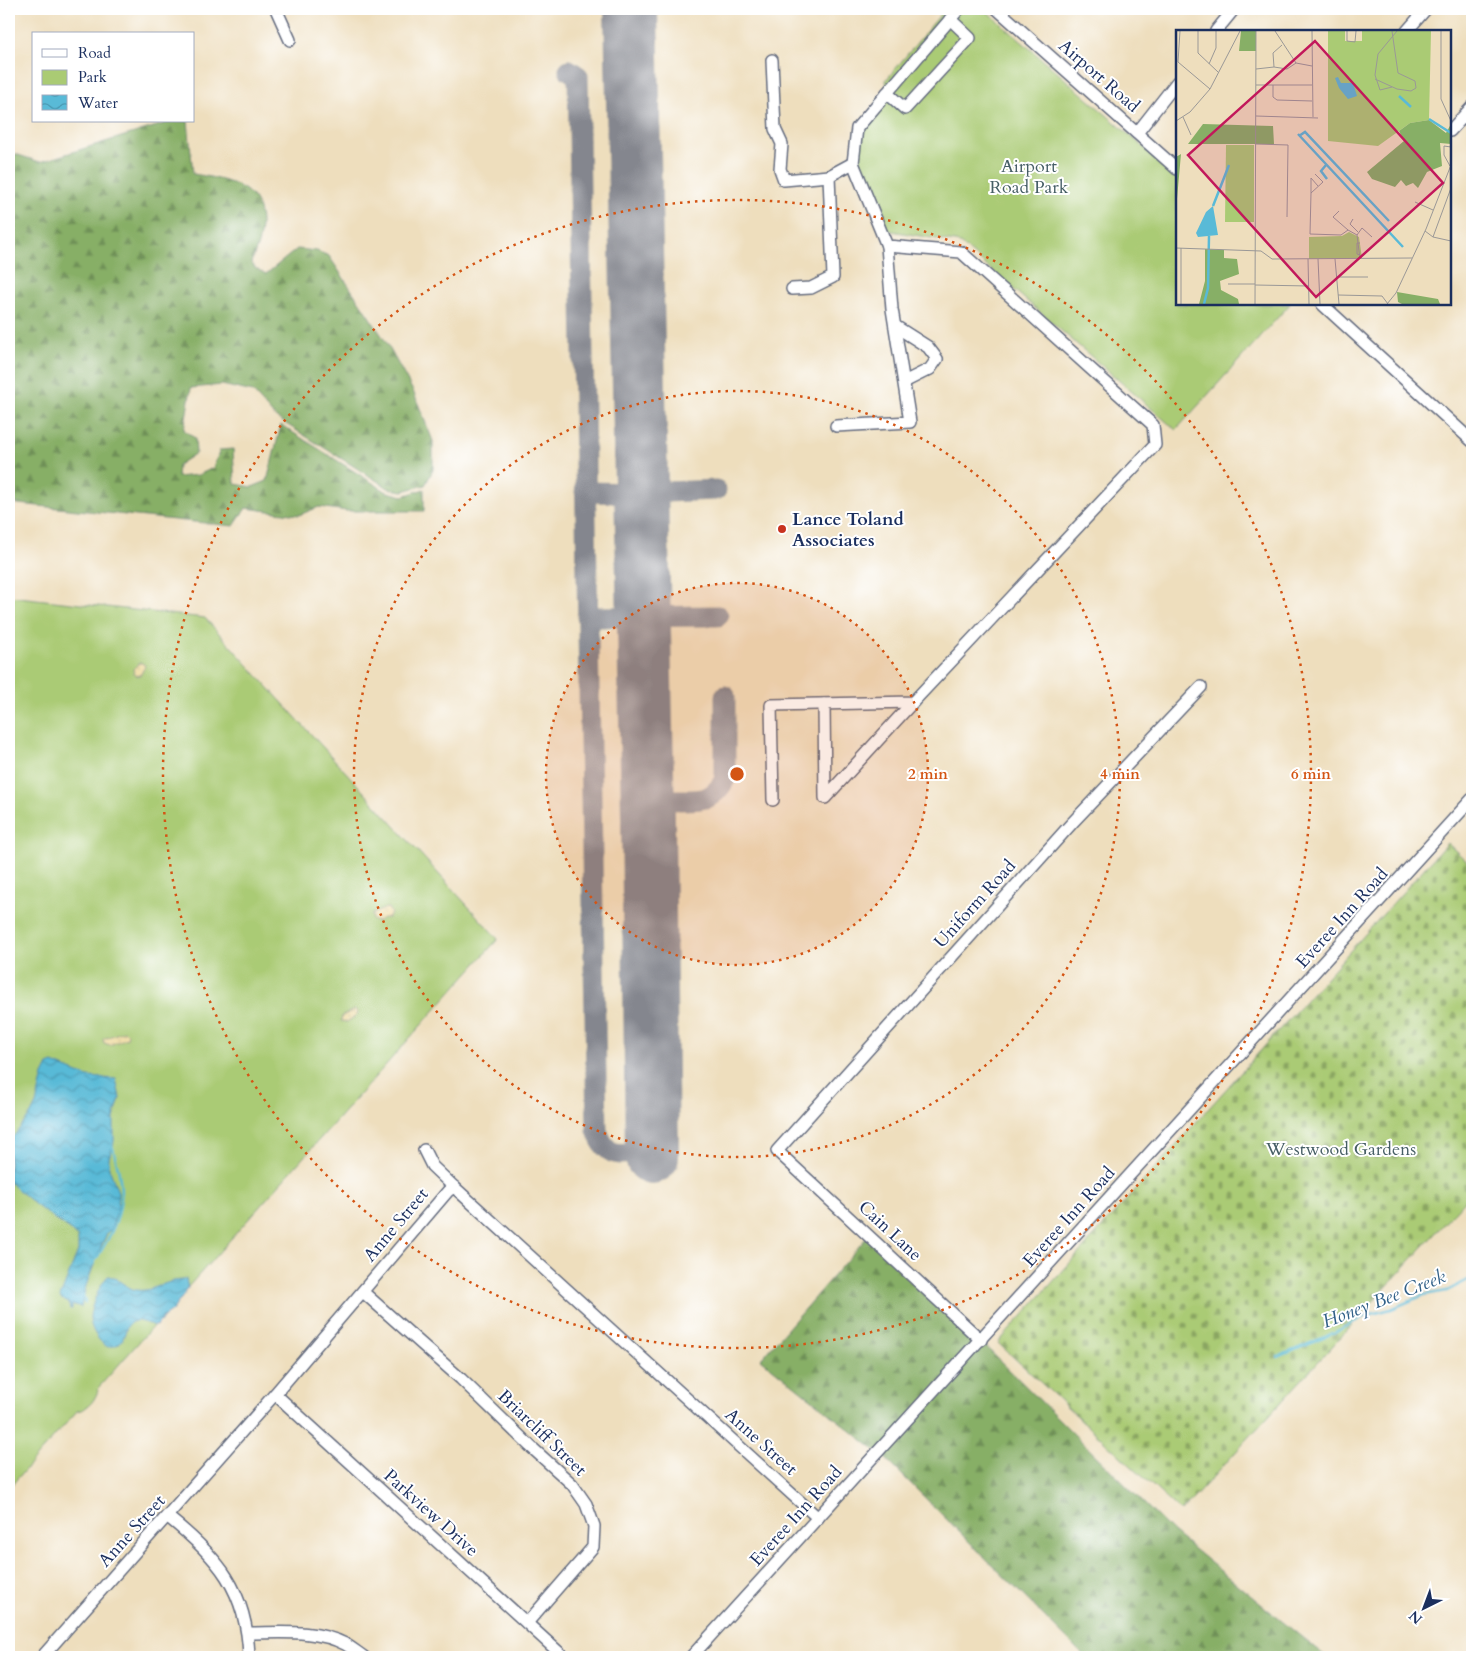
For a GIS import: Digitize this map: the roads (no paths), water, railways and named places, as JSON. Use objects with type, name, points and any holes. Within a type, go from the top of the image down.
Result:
[{"type":"street","points":[[276,9],[290,40]]},
{"type":"street","points":[[836,426],[910,422],[895,326],[887,246],[853,163],[857,128],[959,9]]},
{"type":"street","name":"Airport Road","points":[[997,9],[1176,168]]},
{"type":"street","points":[[1407,30],[1426,9]]},
{"type":"street","points":[[1217,30],[1232,10]]},
{"type":"street","points":[[887,93],[905,109],[970,38],[950,19]]},
{"type":"street","points":[[772,60],[775,129],[782,144],[780,169],[784,180],[830,176],[853,163]]},
{"type":"street","points":[[1138,133],[1176,83]]},
{"type":"street","points":[[1451,130],[1470,115]]},
{"type":"street","points":[[792,289],[812,288],[833,277],[830,176]]},
{"type":"street","points":[[824,704],[824,798],[1154,445],[1153,425],[961,252],[887,246]]},
{"type":"street","points":[[1323,305],[1472,441]]},
{"type":"street","points":[[895,326],[928,347],[937,359],[930,369],[904,382]]},
{"type":"street","name":"Uniform Road","points":[[779,1149],[1072,823],[1201,687]]},
{"type":"street","points":[[773,800],[771,705],[913,702]]},
{"type":"street","name":"Everee Inn Road","points":[[691,1657],[1472,799]]},
{"type":"street","name":"Cain Lane","points":[[779,1149],[777,1151],[981,1340]]},
{"type":"street","points":[[424,1150],[432,1166],[454,1187]]},
{"type":"street","name":"Anne Street","points":[[44,1657],[275,1394],[448,1191],[454,1187],[818,1518]]},
{"type":"street","name":"Briarcliff Street","points":[[363,1292],[461,1379],[572,1484],[586,1504],[594,1526],[593,1547],[527,1623]]},
{"type":"street","name":"Parkview Drive","points":[[275,1394],[564,1657]]},
{"type":"street","points":[[168,1517],[195,1538],[220,1566],[239,1599],[248,1633],[249,1657]]},
{"type":"street","points":[[248,1633],[304,1633],[320,1636],[344,1644],[364,1657]]},
{"type":"water","points":[[53,1063],[88,1077],[116,1079],[120,1098],[114,1118],[114,1142],[109,1158],[109,1168],[118,1192],[118,1209],[111,1230],[107,1233],[98,1254],[86,1286],[81,1307],[72,1304],[72,1309],[70,1309],[69,1303],[60,1297],[78,1251],[78,1237],[9,1182],[9,1144],[31,1114],[36,1104],[43,1075],[48,1065]]},
{"type":"water","points":[[108,1276],[136,1290],[150,1289],[172,1281],[186,1279],[188,1289],[172,1311],[163,1317],[156,1326],[138,1321],[131,1323],[120,1342],[108,1347],[95,1334],[91,1326],[90,1317],[96,1295]]},
{"type":"waterway","points":[[93,1264],[111,1233],[120,1207],[120,1180],[112,1145]]},
{"type":"waterway","name":"Honey Bee Creek","points":[[1278,1357],[1325,1337],[1368,1315],[1391,1309],[1424,1295],[1447,1291],[1472,1278]]},
{"type":"waterway","points":[[83,1295],[85,1303]]},
{"type":"place","name":"Lance Toland Associates","points":[[782,529]]},
{"type":"park label","name":"Airport Road Park","points":[[1029,176]]},
{"type":"park label","name":"Westwood Gardens","points":[[1341,1149]]}]
